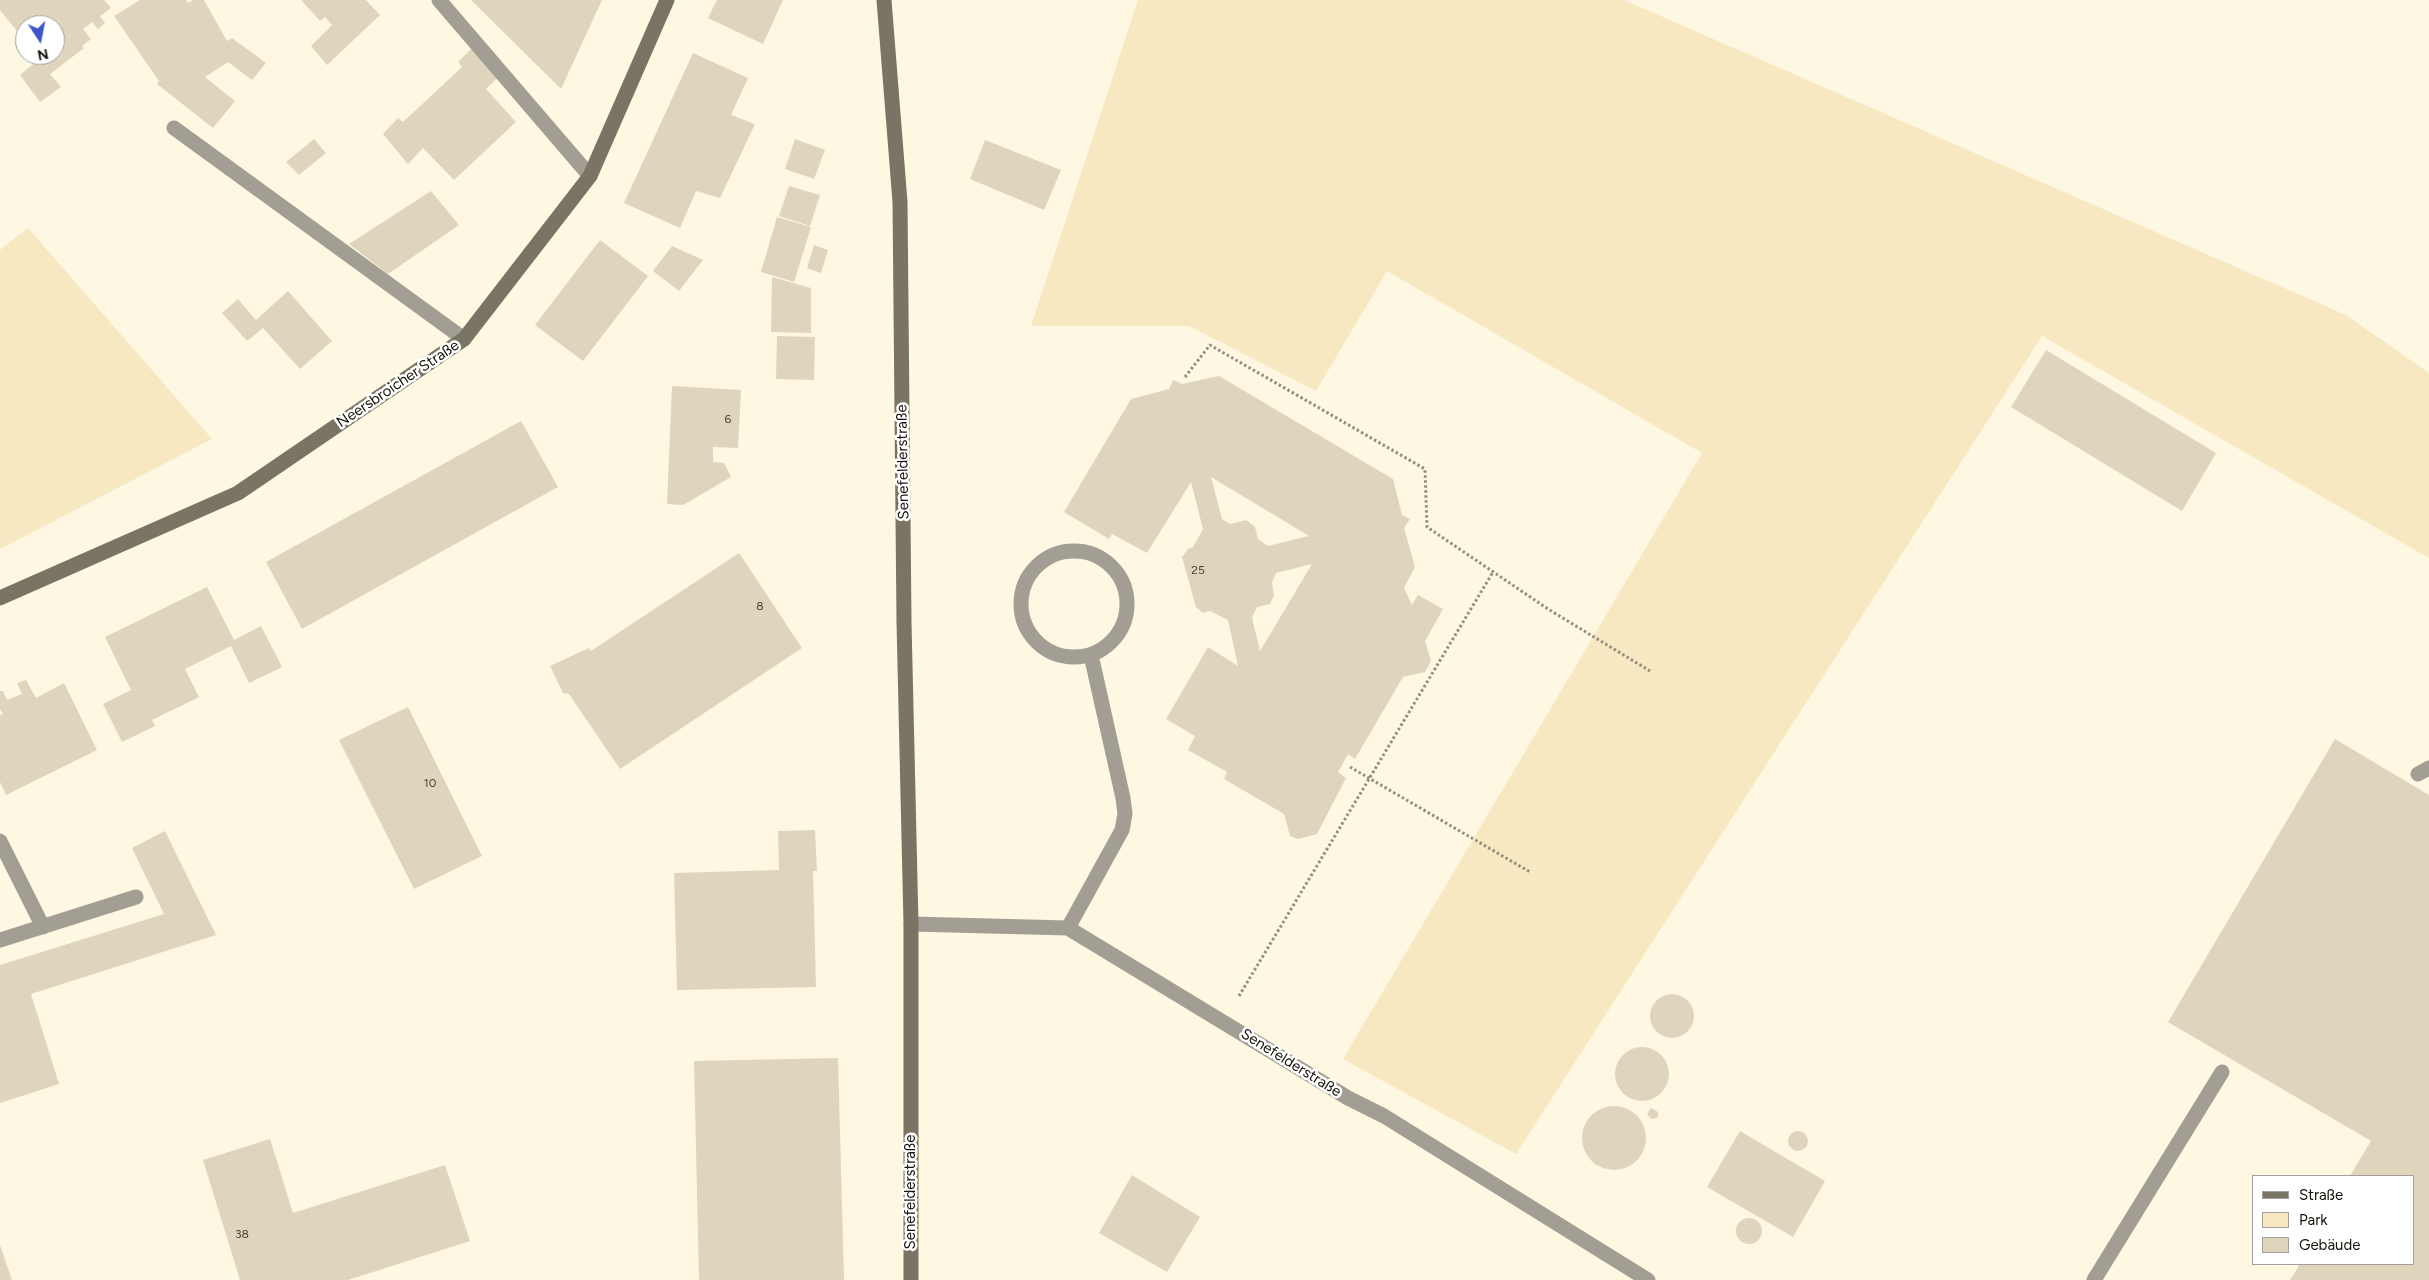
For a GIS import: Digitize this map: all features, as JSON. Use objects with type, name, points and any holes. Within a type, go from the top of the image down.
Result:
[{"type":"street","points":[[439,0],[590,176]]},
{"type":"street","name":"Neersbroicher Straße","points":[[2,593],[238,493],[464,339],[590,176],[667,0]]},
{"type":"street","name":"Senefelderstraße","points":[[884,0],[900,202],[904,622],[911,924],[911,1280]]},
{"type":"street","points":[[174,128],[464,339]]},
{"type":"street","points":[[1072,551],[1089,553],[1104,560],[1116,572],[1124,586],[1127,602],[1125,619],[1118,634],[1106,647],[1091,655],[1073,657],[1056,654],[1039,645],[1028,631],[1022,614],[1021,596],[1028,579],[1039,564],[1054,555],[1072,551]]},
{"type":"street","points":[[1068,928],[1122,830],[1125,814],[1091,655]]},
{"type":"street","points":[[0,841],[42,927]]},
{"type":"street","points":[[0,940],[136,897]]},
{"type":"street","name":"Senefelderstraße","points":[[911,924],[1068,928],[1348,1098],[1384,1116],[1648,1280]]},
{"type":"street","points":[[2094,1280],[2222,1072]]},
{"type":"path","points":[[1185,376],[1210,345],[1425,469],[1427,527],[1548,609],[1650,671]]},
{"type":"path","points":[[1224,1022],[1493,572]]},
{"type":"path","points":[[1350,767],[1530,872]]},
{"type":"green space","points":[[1138,0],[1624,0],[2346,315],[2429,373],[2429,558],[2042,336],[1516,1154],[1343,1059],[1702,453],[1387,271],[1316,391],[1189,326],[1031,326]]},
{"type":"green space","points":[[28,228],[212,439],[0,549],[0,250]]},
{"type":"building","points":[[0,0],[104,0],[111,8],[100,16],[105,23],[98,29],[92,22],[83,29],[91,39],[82,46],[84,48],[65,63],[65,15],[15,15],[15,29],[0,10]]},
{"type":"building","points":[[140,0],[186,0],[188,3],[193,0],[204,0],[227,41],[232,38],[266,63],[252,80],[228,62],[205,77],[235,101],[213,128],[157,84],[159,81],[114,16]]},
{"type":"building","points":[[301,0],[366,0],[380,15],[327,65],[311,46],[332,25],[325,17],[320,21]]},
{"type":"building","points":[[471,0],[602,0],[561,89]]},
{"type":"building","points":[[717,0],[783,0],[763,44],[708,18]]},
{"type":"building","points":[[472,48],[499,76],[486,89],[516,122],[454,180],[423,148],[408,164],[383,134],[398,118],[403,122],[462,67],[458,62]]},
{"type":"building","points":[[693,53],[748,78],[731,115],[755,124],[720,198],[696,191],[680,228],[624,203]]},
{"type":"building","points":[[32,65],[62,65],[50,74],[61,87],[40,102],[20,75]]},
{"type":"building","points":[[314,139],[326,153],[299,175],[286,162]]},
{"type":"building","points":[[795,139],[825,150],[814,179],[785,169]]},
{"type":"building","points":[[985,140],[1061,170],[1044,210],[970,179]]},
{"type":"building","points":[[789,186],[820,195],[810,226],[779,216]]},
{"type":"building","points":[[431,191],[459,225],[388,274],[349,244]]},
{"type":"building","points":[[777,217],[811,227],[794,282],[761,272]]},
{"type":"building","points":[[600,240],[648,276],[583,361],[535,325]]},
{"type":"building","points":[[814,245],[828,250],[821,273],[807,268]]},
{"type":"building","points":[[672,246],[703,260],[679,291],[653,271]]},
{"type":"building","points":[[772,277],[811,288],[811,333],[771,332]]},
{"type":"building","points":[[288,291],[332,341],[300,369],[263,328],[247,341],[222,313],[238,299],[256,320]]},
{"type":"building","points":[[777,336],[815,337],[814,380],[776,379]]},
{"type":"building","points":[[2046,350],[2216,453],[2182,511],[2011,407]]},
{"type":"building","points":[[1219,376],[1393,479],[1402,515],[1410,519],[1404,528],[1415,567],[1404,588],[1412,605],[1418,595],[1443,609],[1425,641],[1431,661],[1425,672],[1403,677],[1355,759],[1348,754],[1338,772],[1346,778],[1317,834],[1298,839],[1290,836],[1284,814],[1224,779],[1227,772],[1188,750],[1195,736],[1166,719],[1208,647],[1238,666],[1228,620],[1210,611],[1203,613],[1196,607],[1182,557],[1188,549],[1193,547],[1203,529],[1191,482],[1147,553],[1112,534],[1109,539],[1064,512],[1131,399],[1169,389],[1173,380],[1182,384]],"holes":[[[1211,477],[1309,536],[1268,546],[1258,539],[1255,527],[1246,520],[1230,524],[1222,519]],[[1312,564],[1260,651],[1252,618],[1257,607],[1270,604],[1274,595],[1272,583],[1276,573]]]},
{"type":"building","points":[[672,386],[741,390],[738,448],[713,447],[713,462],[724,463],[731,477],[683,505],[667,504]]},
{"type":"building","points":[[521,421],[558,487],[302,629],[266,562]]},
{"type":"building","points":[[739,553],[802,648],[620,769],[569,694],[563,693],[550,666],[589,648],[591,651]]},
{"type":"building","points":[[207,587],[234,640],[261,626],[282,667],[249,683],[231,646],[185,669],[199,697],[152,720],[155,726],[122,742],[103,704],[131,690],[105,637]]},
{"type":"building","points":[[26,680],[36,698],[64,683],[97,750],[6,795],[0,782],[0,715],[3,714],[0,709],[0,691],[3,691],[7,700],[22,694],[17,683]]},
{"type":"building","points":[[408,707],[482,856],[414,889],[339,740]]},
{"type":"building","points":[[2335,739],[2429,795],[2429,1280],[2290,1280],[2299,1265],[2414,1265],[2414,1175],[2351,1175],[2371,1141],[2168,1022]]},
{"type":"building","points":[[815,830],[817,871],[813,871],[816,987],[677,990],[674,873],[779,870],[778,831]]},
{"type":"building","points":[[165,831],[216,935],[31,994],[59,1084],[0,1103],[0,965],[164,914],[132,848]]},
{"type":"building","points":[[1668,994],[1676,994],[1688,1000],[1694,1016],[1688,1032],[1676,1038],[1668,1038],[1656,1032],[1650,1020],[1650,1012],[1656,1000]]},
{"type":"building","points":[[1637,1047],[1647,1047],[1657,1051],[1665,1059],[1669,1074],[1665,1089],[1657,1097],[1647,1101],[1637,1101],[1627,1097],[1619,1089],[1615,1079],[1615,1069],[1619,1059],[1627,1051]]},
{"type":"building","points":[[838,1058],[844,1280],[699,1280],[694,1061]]},
{"type":"building","points":[[1614,1106],[1626,1108],[1637,1115],[1644,1126],[1646,1138],[1644,1150],[1637,1161],[1626,1168],[1614,1170],[1602,1168],[1591,1161],[1584,1150],[1582,1138],[1584,1126],[1591,1115],[1602,1108]]},
{"type":"building","points":[[1651,1108],[1658,1112],[1658,1117],[1654,1119],[1650,1118],[1647,1114]]},
{"type":"building","points":[[1740,1131],[1825,1181],[1793,1237],[1707,1187]]},
{"type":"building","points":[[1798,1131],[1805,1134],[1808,1141],[1805,1148],[1798,1151],[1791,1148],[1788,1141],[1791,1134]]},
{"type":"building","points":[[270,1139],[293,1213],[445,1165],[470,1241],[348,1280],[240,1280],[203,1160]]},
{"type":"building","points":[[1132,1175],[1200,1217],[1167,1272],[1099,1233]]},
{"type":"building","points":[[1749,1218],[1758,1222],[1762,1231],[1758,1240],[1749,1244],[1740,1240],[1736,1231],[1740,1222]]},
{"type":"building","points":[[0,1245],[12,1280],[0,1280]]}]
